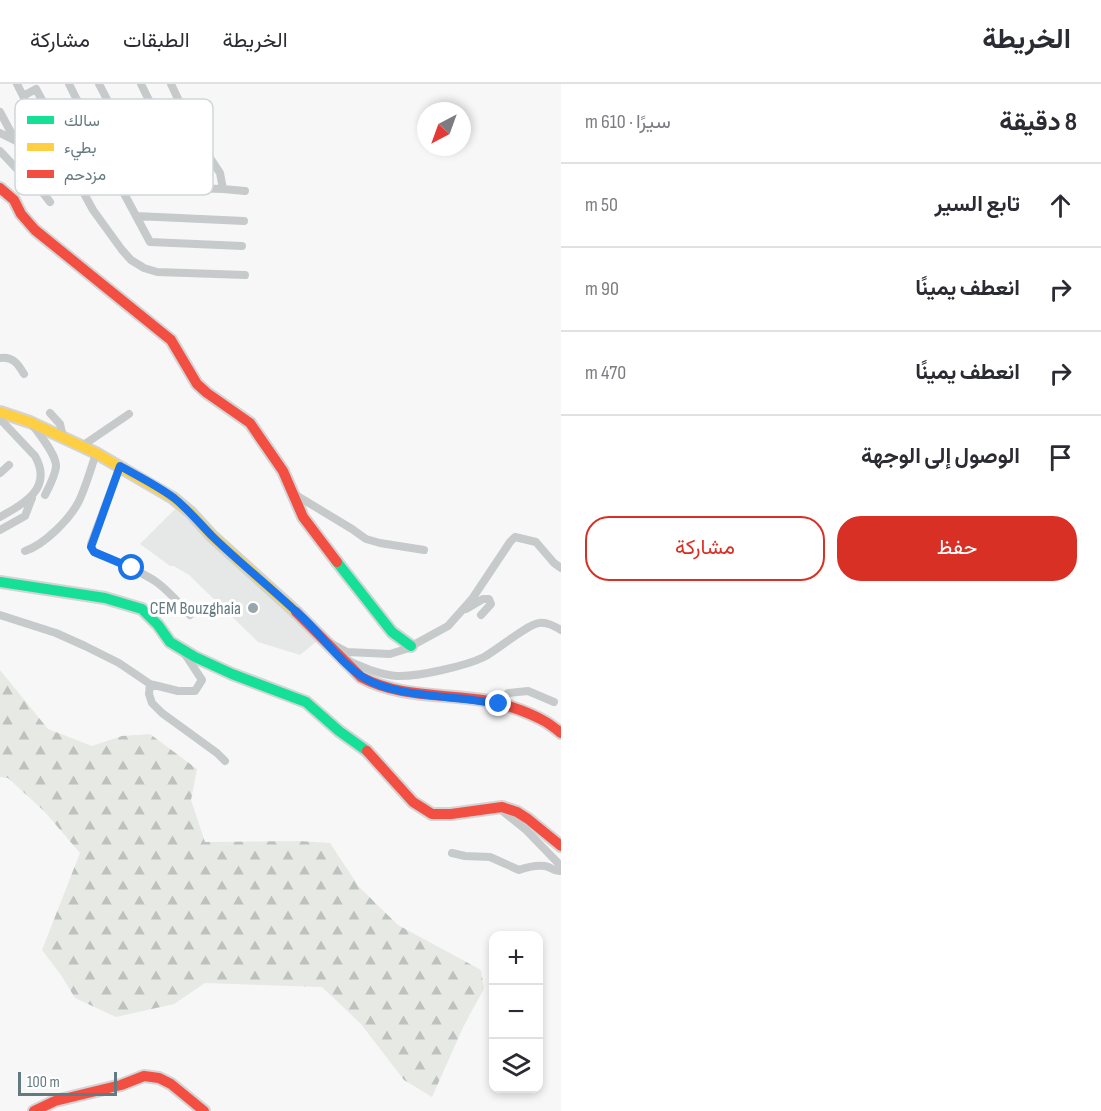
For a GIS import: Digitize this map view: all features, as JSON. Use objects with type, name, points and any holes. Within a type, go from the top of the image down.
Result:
[{"type":"street","points":[[17,84],[25,99]]},
{"type":"street","points":[[69,84],[77,99]]},
{"type":"street","points":[[99,84],[107,99]]},
{"type":"street","points":[[141,84],[148,99]]},
{"type":"street","points":[[171,84],[178,99]]},
{"type":"street","points":[[23,96],[36,89],[41,99]]},
{"type":"street","points":[[0,112],[15,141]]},
{"type":"street","points":[[0,133],[15,141]]},
{"type":"street","points":[[0,151],[15,167]]},
{"type":"street","points":[[213,163],[220,173],[223,189]]},
{"type":"street","points":[[0,188],[14,200],[21,214],[35,230],[171,340],[197,384],[250,423],[283,471],[303,517],[392,632],[411,646]]},
{"type":"street","points":[[213,189],[245,191]]},
{"type":"street","points":[[45,195],[50,202]]},
{"type":"street","points":[[85,195],[122,250],[131,260],[144,268],[157,272],[245,274]]},
{"type":"street","points":[[125,195],[150,242],[242,246]]},
{"type":"street","points":[[136,216],[244,221]]},
{"type":"street","points":[[0,358],[6,357],[13,360],[24,374]]},
{"type":"street","points":[[0,412],[50,430],[120,466],[173,498],[305,620],[361,677],[374,684],[410,693],[478,699],[499,704],[536,717],[561,733]]},
{"type":"street","points":[[50,413],[60,424],[63,437]]},
{"type":"street","points":[[82,446],[129,414]]},
{"type":"street","points":[[0,419],[35,456],[40,476],[26,516],[0,530]]},
{"type":"street","points":[[30,422],[56,464],[45,495]]},
{"type":"street","points":[[45,443],[50,430]]},
{"type":"street","points":[[25,551],[43,542],[71,513],[81,496],[96,453]]},
{"type":"street","points":[[0,473],[9,465]]},
{"type":"street","points":[[120,466],[91,544],[92,550],[156,582],[190,615]]},
{"type":"street","points":[[294,494],[366,539],[424,550]]},
{"type":"street","points":[[0,517],[32,498]]},
{"type":"street","points":[[322,639],[347,652],[390,654],[411,646],[448,626],[472,599],[515,537],[536,542],[561,568]]},
{"type":"street","points":[[0,582],[132,604],[142,609],[158,625],[170,642],[182,650],[232,674],[306,702],[339,731],[369,752],[413,802],[432,814],[451,814],[502,807],[528,819],[561,846]]},
{"type":"street","points":[[459,613],[483,599],[489,599],[491,604],[481,615]]},
{"type":"street","points":[[0,615],[56,633],[86,646],[119,663],[150,684],[178,691],[195,691],[202,680],[182,650]]},
{"type":"street","points":[[340,657],[383,674],[399,676],[426,673],[482,657],[528,627],[539,623],[552,625],[561,630]]},
{"type":"street","points":[[150,684],[149,694],[152,703],[162,713],[218,753],[225,761]]},
{"type":"street","points":[[499,704],[508,693],[528,691],[554,702]]},
{"type":"street","points":[[452,853],[490,857],[519,870],[527,867],[547,866],[553,871],[560,871],[559,864],[526,830],[499,808]]},
{"type":"street","points":[[34,1111],[55,1101],[121,1085],[144,1076],[159,1078],[171,1083],[204,1111]]},
{"type":"shaded area","name":"CEM Bouzghaia","points":[[175,509],[251,576],[317,641],[300,655],[258,642],[189,575],[170,566],[140,544]]},
{"type":"green space","points":[[0,670],[48,729],[92,746],[122,736],[150,734],[197,769],[191,800],[205,842],[330,843],[359,887],[398,925],[481,970],[484,989],[465,1023],[432,1097],[404,1080],[361,1024],[322,987],[205,983],[174,1004],[116,1017],[75,998],[42,950],[80,853],[44,811],[8,778],[0,777]]},
{"type":"traffic: fast","points":[[337,562],[392,632],[411,646]]},
{"type":"traffic: fast","points":[[0,582],[105,598],[142,609],[158,625],[170,642],[195,657],[232,674],[306,702],[339,731],[367,751]]},
{"type":"traffic: slow","points":[[0,412],[30,422],[96,453],[173,498],[296,612]]},
{"type":"traffic: jam","points":[[0,188],[14,200],[21,214],[35,230],[171,340],[197,384],[250,423],[283,471],[303,517],[337,562]]},
{"type":"traffic: jam","points":[[296,612],[361,677],[374,683],[402,691],[502,704],[538,718],[561,733]]},
{"type":"traffic: jam","points":[[367,751],[413,802],[432,814],[451,814],[502,807],[528,819],[561,846]]},
{"type":"traffic: jam","points":[[34,1111],[55,1101],[121,1085],[144,1076],[159,1078],[171,1084],[204,1111]]},
{"type":"place","name":"CEM Bouzghaia","points":[[253,608]]},
{"type":"route","points":[[132,568],[94,552],[91,547],[120,466],[173,498],[191,513],[212,536],[305,620],[361,677],[374,684],[410,693],[478,699],[499,704]]}]
